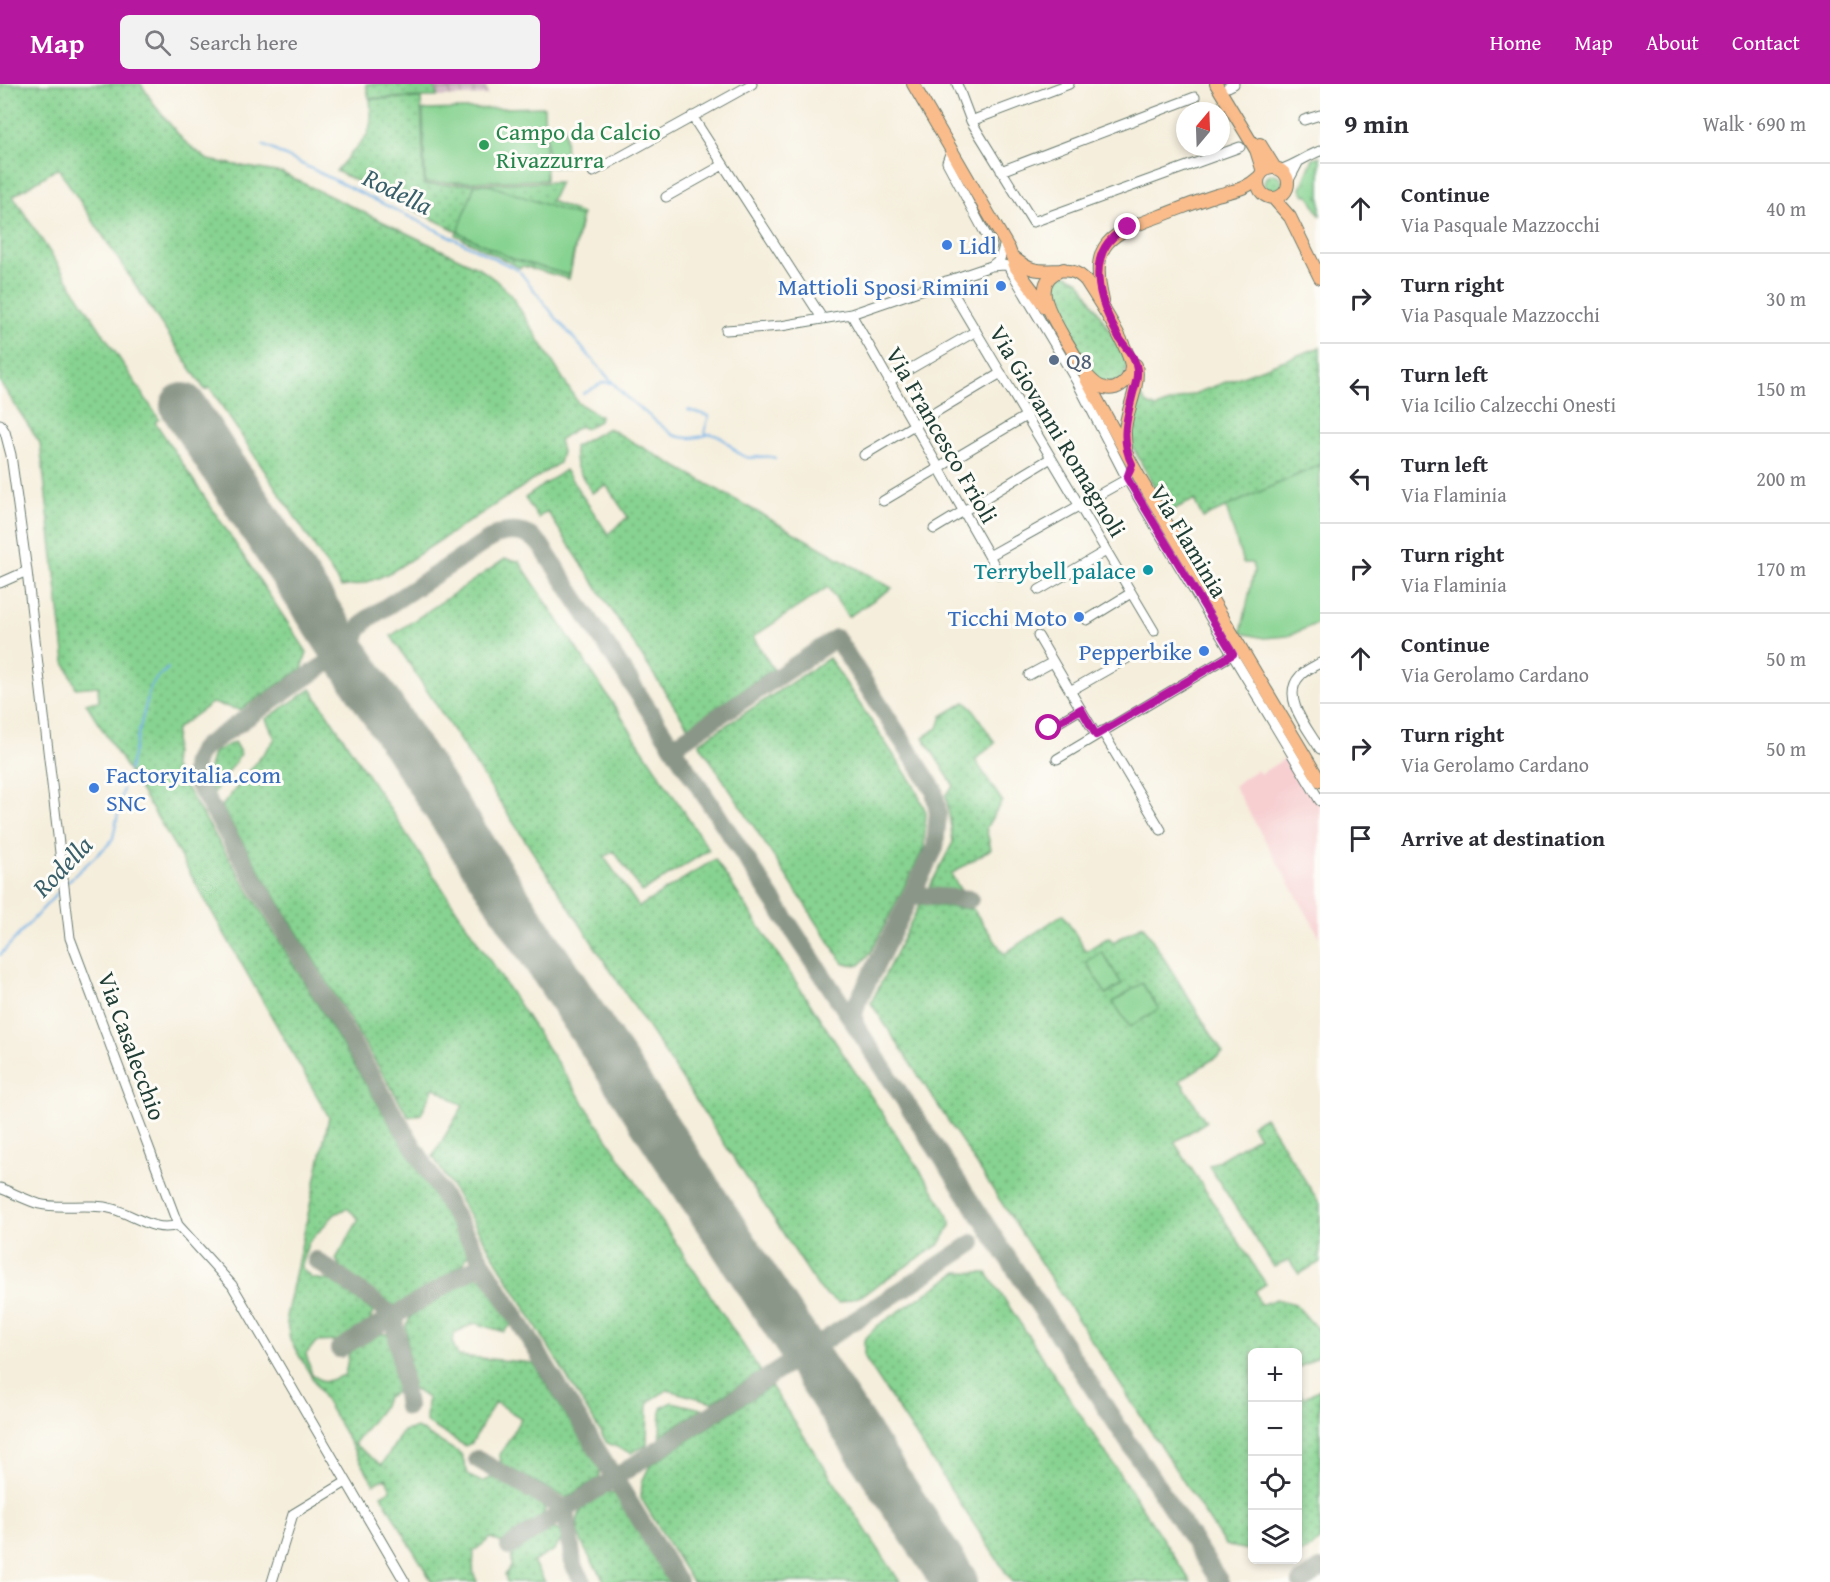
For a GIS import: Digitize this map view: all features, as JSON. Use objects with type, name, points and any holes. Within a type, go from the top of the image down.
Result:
[{"type":"main road","name":"Via Flaminia","points":[[913,84],[1005,243],[1012,266],[1049,310]]},
{"type":"main road","points":[[1226,85],[1269,172]]},
{"type":"main road","points":[[1269,172],[1258,187],[1290,217],[1320,278]]},
{"type":"main road","points":[[1012,266],[1035,270],[1086,269],[1102,255],[1114,236],[1128,227],[1219,195],[1241,190],[1269,172],[1285,174],[1291,205],[1320,260]]},
{"type":"main road","points":[[1241,190],[1268,196],[1282,195],[1288,185]]},
{"type":"main road","points":[[1102,255],[1098,266],[1098,280],[1106,314]]},
{"type":"main road","name":"Via Flaminia","points":[[1085,373],[1097,385],[1115,388],[1124,383],[1131,366],[1121,341],[1086,280],[1070,270],[1051,276],[1046,284],[1044,294],[1049,310],[1130,459],[1300,758],[1320,781]]},
{"type":"main road","name":"Via Flaminia","points":[[1121,341],[1133,356],[1138,372],[1125,425],[1130,459]]},
{"type":"street","points":[[593,172],[752,84]]},
{"type":"street","points":[[957,84],[971,121],[1033,222],[1240,147]]},
{"type":"street","points":[[971,121],[1069,84]]},
{"type":"street","points":[[1001,171],[1195,97]]},
{"type":"street","points":[[1304,120],[1320,115]]},
{"type":"street","points":[[692,116],[822,318]]},
{"type":"street","name":"Via Flaminia","points":[[951,151],[946,162],[992,246]]},
{"type":"street","points":[[1269,172],[1287,168],[1320,151]]},
{"type":"street","points":[[1288,185],[1300,161]]},
{"type":"street","points":[[666,197],[723,165]]},
{"type":"street","points":[[991,266],[999,259],[1005,243]]},
{"type":"street","points":[[726,330],[782,326],[851,314],[991,266],[1012,266]]},
{"type":"street","name":"Via Flaminia","points":[[1012,266],[1045,330],[1077,382],[1127,478],[1280,731],[1284,742],[1300,758],[1320,801]]},
{"type":"street","name":"Via Giovanni Romagnoli","points":[[946,281],[1154,632]]},
{"type":"street","name":"Via Francesco Frioli","points":[[851,314],[1000,575]]},
{"type":"street","points":[[889,381],[976,331]]},
{"type":"street","points":[[864,455],[1001,373]]},
{"type":"street","points":[[883,501],[1026,416]]},
{"type":"street","name":"Via Casalecchio","points":[[0,424],[5,432],[11,455],[27,571],[70,938],[178,1226],[232,1285],[405,1582]]},
{"type":"street","points":[[934,529],[1051,458]]},
{"type":"street","points":[[989,556],[1127,478],[1130,459]]},
{"type":"street","points":[[1039,590],[1106,551]]},
{"type":"street","points":[[0,583],[27,571]]},
{"type":"street","points":[[1087,620],[1131,593]]},
{"type":"street","points":[[1038,636],[1081,709],[1161,830]]},
{"type":"street","points":[[1057,759],[1233,654]]},
{"type":"street","points":[[1070,691],[1133,655]]},
{"type":"street","points":[[1029,675],[1053,662]]},
{"type":"street","points":[[1320,663],[1300,676],[1294,684],[1292,695],[1294,704],[1320,749]]},
{"type":"street","points":[[1049,728],[1081,709]]},
{"type":"street","points":[[0,1188],[39,1204],[102,1206],[125,1212],[160,1228],[178,1226]]},
{"type":"street","points":[[272,1582],[293,1514],[346,1482]]},
{"type":"shaded area","points":[[435,84],[485,84],[488,95],[438,97]]},
{"type":"shaded area","points":[[1289,756],[1320,807],[1320,937],[1234,786],[1257,770],[1260,774]]},
{"type":"green space","points":[[0,84],[141,84],[155,106],[183,140],[208,160],[282,173],[479,268],[511,295],[578,403],[600,416],[599,421],[585,429],[580,426],[559,440],[562,452],[559,463],[393,571],[368,582],[341,587],[210,388],[205,390],[58,168],[13,196],[159,419],[155,422],[307,652],[302,669],[240,710],[212,703],[176,729],[173,766],[469,1254],[463,1264],[402,1305],[390,1306],[342,1270],[336,1259],[359,1219],[347,1208],[335,1214],[308,1243],[301,1267],[311,1278],[332,1281],[373,1312],[369,1324],[337,1341],[316,1342],[306,1354],[312,1375],[324,1382],[345,1375],[349,1353],[377,1334],[387,1334],[394,1341],[398,1391],[387,1397],[381,1409],[354,1444],[382,1465],[403,1431],[417,1428],[461,1454],[469,1476],[482,1482],[496,1476],[539,1502],[545,1510],[540,1519],[501,1543],[491,1538],[474,1551],[473,1571],[477,1582],[432,1582],[381,1495],[391,1490],[386,1478],[374,1484],[290,1340],[286,1317],[329,1117],[164,828],[86,703],[99,701],[98,686],[76,688],[65,662],[40,443],[0,382]]},
{"type":"green space","points":[[366,84],[434,84],[437,97],[369,98]]},
{"type":"green space","points":[[421,98],[424,185],[560,182],[551,201],[582,214],[569,279],[523,266],[520,268],[456,235],[457,231],[336,171],[367,135],[371,121],[370,99]]},
{"type":"green space","name":"Campo da Calcio Rivazzurra","points":[[544,107],[546,180],[425,183],[423,110]]},
{"type":"green space","points":[[546,127],[565,127],[566,167],[548,167]]},
{"type":"green space","points":[[1320,156],[1320,216],[1308,194],[1305,195],[1301,188],[1313,158]]},
{"type":"green space","points":[[1273,174],[1279,177],[1282,183],[1279,189],[1273,192],[1267,189],[1264,183],[1267,177]]},
{"type":"green space","points":[[475,184],[486,184],[581,217],[569,275],[513,259],[458,232]]},
{"type":"green space","points":[[1065,274],[1080,281],[1125,357],[1127,368],[1122,380],[1107,384],[1092,376],[1049,299],[1051,282]]},
{"type":"green space","points":[[1320,347],[1320,465],[1203,518],[1194,500],[1168,512],[1130,442],[1129,433],[1138,391],[1146,403],[1156,408]]},
{"type":"green space","points":[[608,428],[892,588],[848,617],[828,587],[753,637],[773,669],[688,727],[547,511],[538,518],[525,498],[565,470],[608,534],[628,517],[606,485],[592,493],[576,466],[574,447]]},
{"type":"green space","points":[[1320,465],[1320,622],[1288,636],[1264,638],[1241,633],[1254,571],[1252,563],[1243,563],[1226,507]]},
{"type":"green space","points":[[505,559],[519,561],[709,850],[642,892],[614,851],[604,857],[639,907],[715,859],[944,1207],[951,1224],[940,1244],[861,1296],[839,1303],[821,1291],[391,636]]},
{"type":"green space","points":[[829,658],[913,784],[926,812],[924,848],[871,952],[860,965],[844,964],[699,743]]},
{"type":"green space","points":[[311,689],[761,1372],[713,1402],[667,1390],[648,1402],[647,1445],[631,1453],[607,1443],[433,1156],[463,1106],[434,1087],[421,1114],[409,1117],[221,807],[275,739],[266,719]]},
{"type":"green space","points":[[965,702],[970,705],[995,743],[975,760],[1002,801],[986,828],[991,849],[951,874],[961,891],[929,888],[953,842],[946,794],[954,786],[923,737],[938,728],[942,716]]},
{"type":"green space","points":[[234,742],[241,754],[213,794],[206,777],[213,753]]},
{"type":"green space","points":[[920,904],[973,909],[1004,954],[1063,914],[1086,951],[1109,937],[1113,942],[1143,925],[1223,1053],[1180,1080],[1206,1122],[1174,1142],[1266,1284],[1255,1291],[1260,1305],[1276,1299],[1295,1304],[1320,1332],[1320,1355],[1302,1366],[1302,1348],[1248,1348],[1248,1550],[1225,1545],[871,1003]]},
{"type":"green space","points":[[1102,952],[1122,984],[1106,994],[1086,962]]},
{"type":"green space","points":[[1142,983],[1159,1009],[1130,1027],[1113,1002]]},
{"type":"green space","points":[[1265,1117],[1320,1204],[1320,1262],[1299,1274],[1289,1260],[1274,1267],[1209,1166],[1259,1136],[1251,1125]]},
{"type":"green space","points":[[958,1272],[987,1273],[1191,1582],[1090,1582],[1088,1578],[1080,1582],[1012,1582],[864,1357],[864,1340],[877,1326]]},
{"type":"green space","points":[[473,1276],[485,1279],[512,1324],[504,1332],[475,1323],[454,1333],[453,1344],[458,1356],[533,1363],[600,1469],[599,1478],[566,1498],[501,1464],[500,1455],[521,1418],[495,1402],[472,1443],[465,1446],[426,1422],[427,1398],[411,1387],[406,1326],[411,1316]]},
{"type":"green space","points":[[771,1386],[900,1582],[692,1582],[641,1498],[642,1482],[650,1465]]},
{"type":"green space","points":[[1320,1389],[1320,1409],[1318,1410],[1320,1413],[1320,1541],[1302,1553],[1302,1396],[1303,1398]]},
{"type":"green space","points":[[672,1402],[702,1409],[660,1436],[661,1408]]},
{"type":"green space","points":[[604,1492],[615,1493],[669,1582],[605,1582],[583,1545],[577,1524],[579,1515],[585,1506]]},
{"type":"green space","points":[[551,1529],[559,1530],[562,1539],[554,1550],[533,1562],[545,1582],[507,1582],[505,1575],[511,1567],[512,1553]]},
{"type":"waterway","name":"Rodella","points":[[263,145],[518,270]]},
{"type":"waterway","name":"Rodella","points":[[520,272],[556,318],[612,382]]},
{"type":"waterway","name":"Rodella","points":[[583,394],[604,382],[613,383],[626,397],[673,435],[682,438],[707,435]]},
{"type":"waterway","name":"Rodella","points":[[688,410],[709,416],[705,429],[706,435]]},
{"type":"waterway","name":"Rodella","points":[[708,434],[718,436],[745,457],[775,458]]},
{"type":"waterway","name":"Rodella","points":[[129,770],[151,685],[168,668]]},
{"type":"waterway","name":"Rodella","points":[[67,882],[113,838],[123,789]]},
{"type":"waterway","name":"Rodella","points":[[0,955],[61,889]]},
{"type":"taxiway","points":[[360,677],[354,653],[355,638],[369,618],[496,535],[508,532],[520,533],[540,544],[1220,1582]]},
{"type":"taxiway","points":[[680,742],[836,638],[934,790],[938,813],[935,848],[857,1003],[854,1015],[855,1025]]},
{"type":"taxiway","points":[[357,671],[340,660],[320,668],[204,747],[195,762],[195,780],[483,1263],[678,1582]]},
{"type":"taxiway","points":[[912,895],[970,899]]},
{"type":"taxiway","points":[[509,1547],[973,1243]]},
{"type":"taxiway","points":[[316,1260],[394,1316],[407,1407]]},
{"type":"taxiway","points":[[339,1349],[483,1263]]},
{"type":"taxiway","points":[[477,1459],[566,1510],[573,1564],[583,1582]]},
{"type":"taxiway","points":[[1301,1582],[1320,1569]]},
{"type":"runway","points":[[183,406],[955,1582]]},
{"type":"place","name":"Campo da Calcio Rivazzurra","points":[[484,145]]},
{"type":"place","name":"Lidl","points":[[947,245]]},
{"type":"place","name":"Mattioli Sposi Rimini","points":[[1001,286]]},
{"type":"place","name":"Q8","points":[[1054,360]]},
{"type":"place","name":"Terrybell palace","points":[[1148,570]]},
{"type":"place","name":"Ticchi Moto","points":[[1079,617]]},
{"type":"place","name":"Pepperbike","points":[[1204,651]]},
{"type":"place","name":"Factoryitalia.com SNC","points":[[94,788]]},
{"type":"route","points":[[1049,728],[1081,709],[1096,735],[1233,654],[1127,478],[1132,464],[1127,455],[1125,425],[1138,372],[1133,356],[1121,341],[1106,314],[1098,280],[1098,266],[1107,244],[1114,236],[1128,227]]}]
